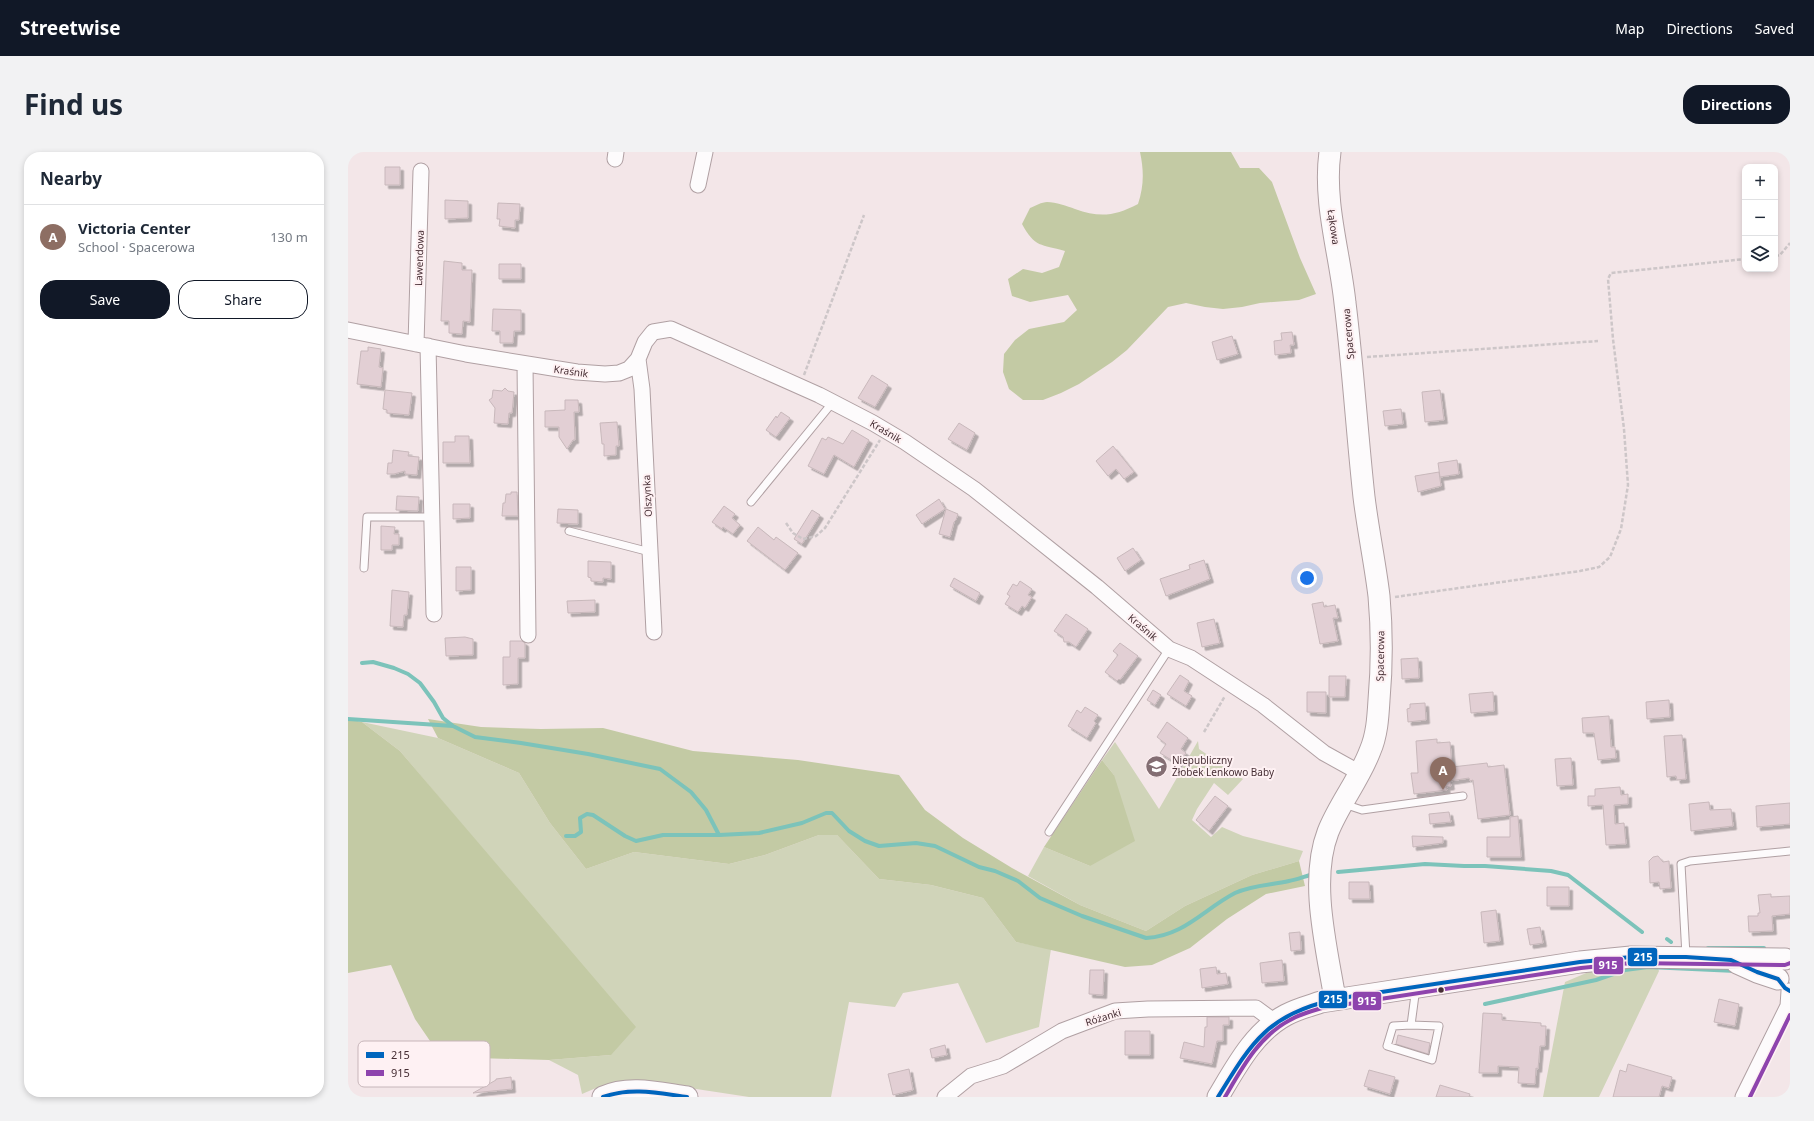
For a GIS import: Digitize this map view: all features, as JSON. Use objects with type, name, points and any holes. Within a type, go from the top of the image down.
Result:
[{"type":"street","points":[[698,185],[706,152]]},
{"type":"street","name":"Łąkowa","points":[[1330,152],[1329,182],[1331,208],[1345,302]]},
{"type":"street","name":"Lawendowa","points":[[421,171],[422,345],[432,517],[434,614]]},
{"type":"street","name":"Spacerowa","points":[[1335,1000],[1322,916],[1320,872],[1323,848],[1328,832],[1371,750],[1376,732],[1381,650],[1379,598],[1365,501],[1345,302]]},
{"type":"street","name":"Kraśnik","points":[[348,330],[525,364],[576,372],[605,374],[619,373],[629,369],[638,359],[644,342],[653,332],[671,329],[800,386],[886,431],[974,489],[1004,512],[1098,588],[1168,649],[1191,658],[1263,705],[1324,753],[1360,773]]},
{"type":"street","name":"Olszynka","points":[[638,359],[642,389],[654,632]]},
{"type":"street","points":[[525,364],[528,635]]},
{"type":"street","points":[[1218,1097],[1252,1045],[1275,1022],[1297,1010],[1335,1000],[1580,962],[1631,957],[1686,957],[1731,960],[1787,958]]},
{"type":"street","points":[[1743,1097],[1788,1006],[1786,987],[1778,968],[1787,958]]},
{"type":"street","points":[[1731,960],[1786,987]]},
{"type":"street","name":"Różanki","points":[[945,1097],[971,1076],[1003,1066],[1062,1031],[1115,1011],[1148,1009],[1256,1008],[1275,1022]]},
{"type":"street","points":[[603,1097],[633,1090],[687,1097]]},
{"type":"lane","points":[[751,502],[833,402]]},
{"type":"lane","points":[[364,568],[367,517],[432,517]]},
{"type":"lane","points":[[569,531],[650,552]]},
{"type":"lane","points":[[1049,832],[1168,649]]},
{"type":"lane","points":[[1342,804],[1362,810],[1463,796]]},
{"type":"lane","points":[[1686,957],[1681,864],[1690,861],[1790,851]]},
{"type":"lane","points":[[1412,1025],[1415,995],[1414,987]]},
{"type":"lane","points":[[1412,1025],[1439,1026],[1432,1060],[1387,1046],[1393,1026],[1412,1025]]},
{"type":"path","points":[[800,386],[864,215]]},
{"type":"path","points":[[1778,255],[1790,243]]},
{"type":"path","points":[[1379,598],[1580,571],[1599,567],[1610,557],[1621,529],[1628,485],[1624,429],[1613,339],[1608,279],[1611,273],[1742,259]]},
{"type":"path","points":[[1350,358],[1598,341]]},
{"type":"path","points":[[786,523],[793,533],[803,539],[816,536],[825,528],[886,431]]},
{"type":"path","points":[[1204,732],[1232,685]]},
{"type":"green space","points":[[1140,152],[1231,152],[1240,168],[1259,168],[1272,182],[1300,258],[1316,294],[1299,300],[1260,303],[1223,309],[1186,303],[1168,307],[1127,350],[1079,384],[1043,400],[1023,400],[1009,389],[1003,372],[1004,354],[1015,340],[1029,329],[1064,322],[1077,310],[1068,295],[1030,302],[1012,296],[1008,279],[1023,269],[1042,273],[1059,267],[1065,251],[1039,244],[1031,237],[1022,224],[1030,208],[1045,202],[1058,203],[1084,212],[1100,215],[1122,211],[1138,204],[1143,178]]},
{"type":"green space","points":[[348,719],[362,722],[400,751],[636,1027],[611,1055],[549,1060],[490,1058],[490,1041],[430,1041],[415,1019],[391,965],[348,973]]},
{"type":"green space","points":[[428,719],[481,727],[541,729],[603,728],[693,751],[798,760],[899,775],[925,810],[963,838],[1012,868],[1080,905],[1146,931],[1185,906],[1252,875],[1299,861],[1305,886],[1266,894],[1227,919],[1190,948],[1152,965],[1125,967],[1016,942],[983,898],[931,885],[879,879],[837,835],[819,835],[765,855],[729,864],[634,852],[586,869],[550,823],[519,773],[438,738]]},
{"type":"green space","points":[[362,722],[438,738],[519,773],[550,823],[586,869],[634,852],[729,864],[765,855],[819,835],[837,835],[879,879],[931,885],[983,898],[1016,942],[1051,949],[1039,1027],[986,1043],[958,983],[903,993],[895,1007],[849,1002],[831,1097],[749,1097],[657,1083],[630,1081],[596,1088],[582,1094],[578,1075],[549,1060],[611,1055],[520,893],[400,751]]},
{"type":"green space","points":[[1198,741],[1199,749],[1243,779],[1228,795],[1214,783],[1197,809],[1192,820],[1211,837],[1222,827],[1243,836],[1303,851],[1299,861],[1252,875],[1185,906],[1146,931],[1080,905],[1028,876],[1044,847],[1090,866],[1114,775],[1102,760],[1115,742],[1159,809]]},
{"type":"green space","points":[[1102,760],[1114,775],[1135,841],[1090,866],[1044,847]]},
{"type":"green space","points":[[1656,963],[1659,971],[1599,1097],[1543,1097],[1565,982],[1591,971]]},
{"type":"building","points":[[385,167],[400,167],[400,185],[385,185]]},
{"type":"building","points":[[445,200],[468,201],[468,218],[445,219]]},
{"type":"building","points":[[498,203],[520,204],[519,220],[515,220],[515,228],[499,226],[500,219],[497,219]]},
{"type":"building","points":[[444,261],[462,263],[462,270],[472,270],[470,322],[463,321],[462,334],[449,333],[449,321],[441,321]]},
{"type":"building","points":[[499,264],[521,264],[521,279],[499,279]]},
{"type":"building","points":[[493,309],[521,310],[521,331],[514,331],[513,343],[500,343],[500,331],[492,331]]},
{"type":"building","points":[[1292,332],[1294,345],[1290,345],[1291,353],[1275,355],[1274,341],[1282,340],[1281,333]]},
{"type":"building","points":[[1232,336],[1238,354],[1217,360],[1212,342]]},
{"type":"building","points":[[368,347],[381,349],[379,367],[383,368],[381,387],[357,384],[361,351],[368,351]]},
{"type":"building","points":[[872,375],[888,385],[875,407],[858,398]]},
{"type":"building","points":[[505,388],[508,391],[514,392],[512,413],[509,413],[508,424],[494,423],[495,408],[489,400],[492,398],[493,390],[502,391]]},
{"type":"building","points":[[385,390],[412,393],[409,415],[387,413],[387,410],[383,409]]},
{"type":"building","points":[[1440,390],[1444,420],[1425,422],[1422,392]]},
{"type":"building","points":[[565,400],[578,400],[579,412],[574,412],[575,440],[573,440],[567,449],[559,437],[559,427],[545,427],[545,411],[565,410]]},
{"type":"building","points":[[1401,409],[1403,424],[1385,426],[1383,411]]},
{"type":"building","points":[[781,412],[790,418],[776,437],[766,430],[776,416],[777,418]]},
{"type":"building","points":[[617,422],[619,446],[616,446],[616,455],[604,456],[604,444],[602,444],[600,423]]},
{"type":"building","points":[[959,423],[975,433],[967,450],[948,439]]},
{"type":"building","points":[[852,430],[869,440],[854,467],[834,455],[824,474],[808,466],[822,438],[826,440],[828,437],[843,444]]},
{"type":"building","points":[[455,436],[469,436],[470,463],[443,463],[443,442],[455,442]]},
{"type":"building","points":[[1113,446],[1134,472],[1124,479],[1116,469],[1108,476],[1096,461]]},
{"type":"building","points":[[393,450],[409,452],[408,456],[419,457],[417,475],[405,474],[405,471],[387,474],[388,463],[392,463]]},
{"type":"building","points":[[1457,460],[1459,474],[1440,477],[1438,463]]},
{"type":"building","points":[[1439,472],[1441,486],[1418,492],[1415,476]]},
{"type":"building","points":[[511,492],[517,492],[518,516],[502,516],[503,503],[505,503],[506,494],[511,494]]},
{"type":"building","points":[[397,496],[419,497],[418,511],[396,510]]},
{"type":"building","points":[[939,499],[945,509],[922,524],[916,515]]},
{"type":"building","points":[[453,504],[470,504],[470,518],[453,519]]},
{"type":"building","points":[[724,506],[735,514],[732,518],[740,525],[733,534],[712,522]]},
{"type":"building","points":[[558,509],[578,510],[578,524],[557,523]]},
{"type":"building","points":[[946,509],[958,514],[950,537],[939,534]]},
{"type":"building","points":[[812,510],[820,515],[802,544],[794,539]]},
{"type":"building","points":[[381,526],[395,527],[394,534],[399,534],[399,545],[392,545],[392,550],[381,550]]},
{"type":"building","points":[[758,527],[774,540],[776,537],[798,553],[785,570],[747,541]]},
{"type":"building","points":[[1133,548],[1141,560],[1125,571],[1117,558]]},
{"type":"building","points":[[1204,560],[1210,579],[1166,596],[1160,579],[1190,569],[1189,565]]},
{"type":"building","points":[[588,561],[611,562],[611,579],[603,578],[603,582],[591,581],[591,578],[588,577]]},
{"type":"building","points":[[456,567],[471,567],[471,590],[456,591]]},
{"type":"building","points":[[954,578],[980,593],[976,601],[950,586]]},
{"type":"building","points":[[1020,581],[1032,589],[1028,595],[1032,597],[1025,608],[1022,606],[1018,612],[1005,604],[1010,596],[1007,594],[1013,584],[1017,586]]},
{"type":"building","points":[[392,590],[409,592],[407,615],[404,615],[403,627],[390,626]]},
{"type":"building","points":[[595,600],[595,612],[568,613],[567,601]]},
{"type":"building","points":[[1323,602],[1324,607],[1335,605],[1338,618],[1333,618],[1338,641],[1320,644],[1312,604]]},
{"type":"building","points":[[1066,614],[1088,629],[1076,647],[1069,642],[1064,642],[1063,637],[1054,631]]},
{"type":"building","points":[[1214,619],[1220,643],[1202,647],[1197,623]]},
{"type":"building","points":[[465,637],[473,639],[473,655],[446,656],[445,638]]},
{"type":"building","points":[[510,641],[522,641],[525,643],[525,658],[518,658],[518,684],[503,685],[503,657],[510,657]]},
{"type":"building","points":[[1120,643],[1138,656],[1120,680],[1119,679],[1117,681],[1105,672],[1118,655],[1113,651]]},
{"type":"building","points":[[1418,658],[1419,678],[1402,679],[1401,659]]},
{"type":"building","points":[[1180,675],[1189,681],[1184,691],[1192,696],[1186,706],[1167,694]]},
{"type":"building","points":[[1329,676],[1346,676],[1345,697],[1329,697]]},
{"type":"building","points":[[1153,690],[1161,695],[1155,705],[1147,700]]},
{"type":"building","points":[[1307,692],[1326,692],[1326,713],[1307,712]]},
{"type":"building","points":[[1493,692],[1494,711],[1471,713],[1469,694]]},
{"type":"building","points":[[1669,700],[1670,717],[1647,719],[1646,702]]},
{"type":"building","points":[[1425,703],[1426,720],[1408,722],[1407,709],[1410,708],[1410,704]]},
{"type":"building","points":[[1085,707],[1098,715],[1094,721],[1096,723],[1087,738],[1068,726],[1077,710],[1081,713]]},
{"type":"building","points":[[1609,716],[1611,747],[1615,747],[1616,758],[1598,760],[1594,733],[1583,733],[1582,718]]},
{"type":"building","points":[[1167,722],[1188,738],[1181,749],[1186,753],[1178,764],[1160,753],[1166,744],[1157,737]]},
{"type":"building","points":[[1682,735],[1686,779],[1677,780],[1676,776],[1667,777],[1664,736]]},
{"type":"building","points":[[1437,739],[1437,743],[1450,742],[1452,767],[1487,763],[1488,767],[1504,765],[1510,815],[1478,819],[1473,780],[1470,781],[1469,778],[1450,781],[1451,786],[1446,787],[1447,790],[1414,794],[1411,773],[1418,773],[1416,741]]},
{"type":"building","points":[[1571,758],[1573,785],[1557,786],[1555,759]]},
{"type":"building","points":[[1620,787],[1621,795],[1628,794],[1628,804],[1614,805],[1615,824],[1624,823],[1626,844],[1606,845],[1603,805],[1588,806],[1588,796],[1595,796],[1595,789]]},
{"type":"building","points":[[1215,796],[1228,806],[1209,831],[1196,820]]},
{"type":"building","points":[[1709,802],[1710,810],[1731,809],[1733,826],[1691,831],[1689,804]]},
{"type":"building","points":[[1790,803],[1790,824],[1757,827],[1756,806]]},
{"type":"building","points":[[1449,812],[1451,822],[1430,824],[1429,814]]},
{"type":"building","points":[[1518,816],[1521,857],[1487,857],[1487,837],[1510,837],[1510,817]]},
{"type":"building","points":[[1412,836],[1443,837],[1443,843],[1413,847]]},
{"type":"building","points":[[1658,856],[1663,862],[1669,861],[1671,888],[1660,889],[1659,882],[1650,883],[1649,861],[1653,857]]},
{"type":"building","points":[[1349,882],[1369,882],[1370,899],[1349,899]]},
{"type":"building","points":[[1547,887],[1569,887],[1569,906],[1547,906]]},
{"type":"building","points":[[1771,894],[1771,897],[1790,896],[1790,914],[1772,916],[1773,931],[1749,932],[1748,916],[1758,916],[1758,913],[1760,913],[1758,895]]},
{"type":"building","points":[[1496,910],[1500,941],[1484,943],[1481,912]]},
{"type":"building","points":[[1540,927],[1543,943],[1530,945],[1527,929]]},
{"type":"building","points":[[1300,932],[1301,950],[1291,951],[1289,933]]},
{"type":"building","points":[[1282,960],[1284,981],[1262,983],[1260,963]]},
{"type":"building","points":[[1216,967],[1217,974],[1226,973],[1228,984],[1202,988],[1200,969]]},
{"type":"building","points":[[1090,970],[1104,970],[1103,995],[1089,994]]},
{"type":"building","points":[[1719,999],[1739,1004],[1735,1026],[1714,1022]]},
{"type":"building","points":[[1483,1013],[1502,1014],[1502,1020],[1541,1023],[1541,1026],[1546,1026],[1545,1046],[1540,1046],[1535,1084],[1518,1083],[1519,1067],[1498,1066],[1498,1073],[1479,1073]]},
{"type":"building","points":[[1207,1017],[1229,1017],[1229,1025],[1223,1025],[1223,1041],[1217,1041],[1212,1064],[1180,1058],[1184,1042],[1204,1047]]},
{"type":"building","points":[[1125,1031],[1150,1031],[1150,1055],[1125,1055]]},
{"type":"building","points":[[1398,1035],[1430,1043],[1428,1054],[1396,1044]]},
{"type":"building","points":[[945,1045],[947,1055],[932,1058],[930,1049]]},
{"type":"building","points":[[1628,1064],[1672,1077],[1669,1088],[1662,1086],[1659,1097],[1613,1097],[1620,1070],[1626,1072]]},
{"type":"building","points":[[909,1069],[913,1090],[893,1095],[888,1074]]},
{"type":"building","points":[[1369,1070],[1395,1077],[1390,1094],[1364,1086]]},
{"type":"building","points":[[511,1077],[512,1089],[473,1093],[484,1087],[490,1087],[490,1083],[496,1079]]},
{"type":"building","points":[[1440,1085],[1470,1094],[1469,1097],[1436,1097]]},
{"type":"waterway","points":[[362,663],[373,662],[408,674],[420,683],[434,702],[443,718],[453,726],[475,737],[588,754],[660,769],[691,792],[706,810],[719,835]]},
{"type":"waterway","points":[[348,719],[453,726]]},
{"type":"waterway","points":[[566,836],[575,836],[581,832],[580,818],[587,814],[593,815],[625,836],[636,841],[663,835],[759,833],[802,823],[826,813],[832,813],[849,831],[865,841],[879,846],[916,843],[935,846],[979,867],[995,871],[1018,881],[1040,898],[1082,916],[1146,938],[1159,936],[1183,927],[1224,899],[1242,890],[1292,881],[1310,875]]},
{"type":"waterway","points":[[1338,872],[1425,864],[1485,866],[1551,871],[1568,875],[1642,932]]},
{"type":"waterway","points":[[1667,939],[1671,942]]},
{"type":"waterway","points":[[1708,948],[1764,948]]},
{"type":"waterway","points":[[1485,1004],[1596,980],[1625,970],[1648,967],[1736,971]]},
{"type":"transit line","name":"215","points":[[1218,1097],[1252,1045],[1277,1022],[1293,1013],[1335,999],[1580,962],[1631,957],[1686,957],[1731,960],[1757,972],[1778,979],[1785,988],[1790,991]]},
{"type":"transit line","name":"915","points":[[1225,1097],[1252,1054],[1269,1035],[1294,1018],[1322,1008],[1581,968],[1631,963],[1785,965],[1790,963]]},
{"type":"transit line","name":"915","points":[[1750,1097],[1790,1015]]},
{"type":"transit line","name":"215","points":[[603,1097],[624,1092],[645,1092],[687,1097]]},
{"type":"place","name":"Niepubliczny Żłobek Lenkowo Baby","points":[[1157,766]]},
{"type":"place","name":"Victoria Center","points":[[1443,790]]}]
